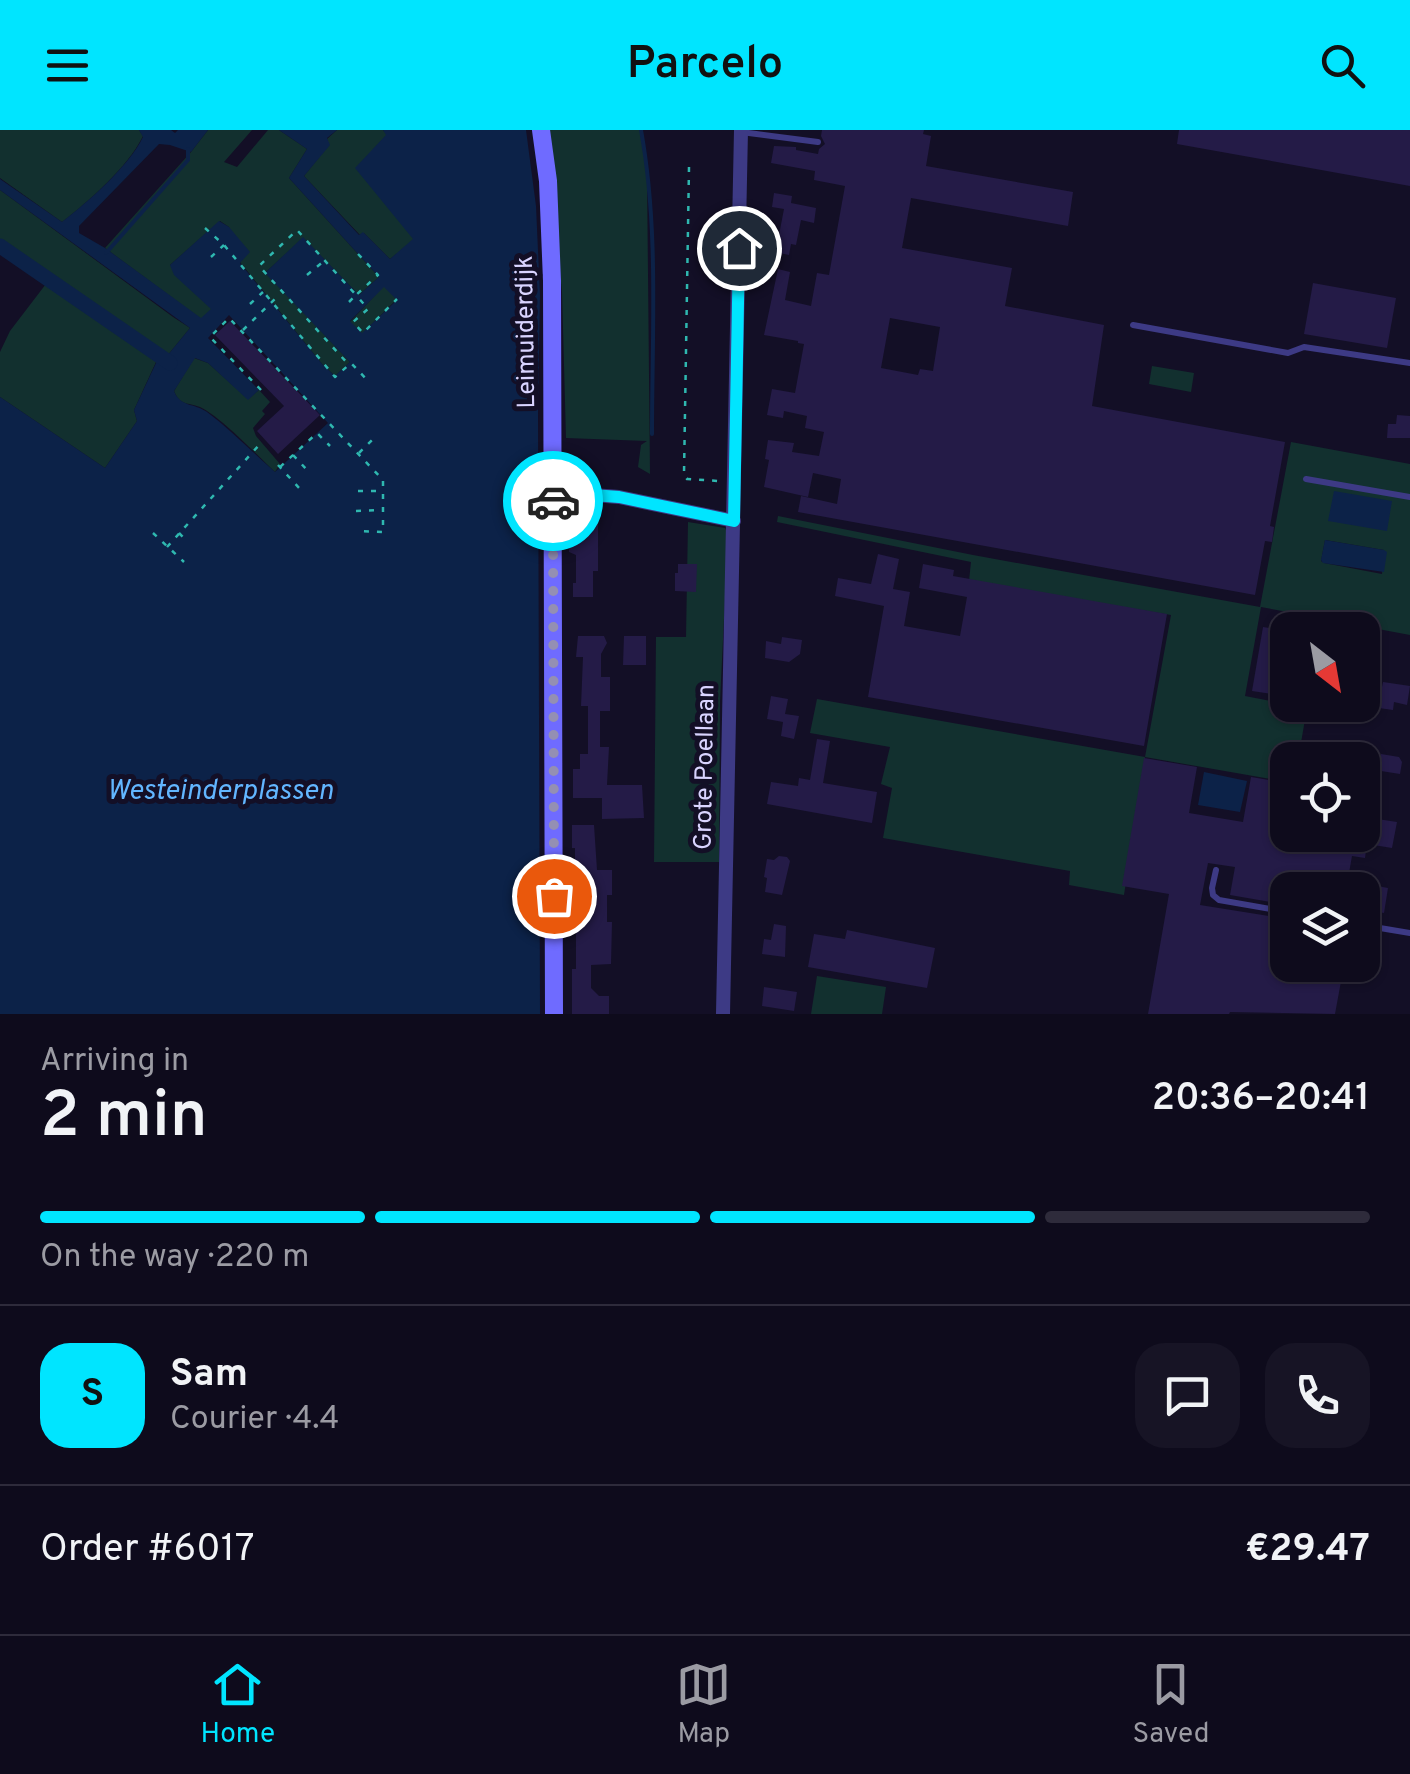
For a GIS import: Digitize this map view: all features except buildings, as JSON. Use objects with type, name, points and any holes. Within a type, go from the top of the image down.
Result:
[{"type":"street","name":"Leimuiderdijk","points":[[541,130],[551,250],[554,1014]]},
{"type":"street","name":"Grote Poellaan","points":[[723,1014],[741,131]]},
{"type":"street","points":[[553,492],[619,497],[734,521]]},
{"type":"lane","points":[[741,131],[818,142]]},
{"type":"lane","points":[[1133,326],[1288,354],[1304,347],[1410,363]]},
{"type":"lane","points":[[1306,479],[1410,497]]},
{"type":"lane","points":[[1216,870],[1212,888],[1219,900],[1270,909]]},
{"type":"lane","points":[[1380,928],[1410,934]]},
{"type":"path","points":[[689,168],[684,474],[687,480],[735,482]]},
{"type":"path","points":[[205,228],[224,245],[335,377],[349,364]]},
{"type":"path","points":[[370,383],[258,266],[297,230],[368,308],[353,322],[364,333],[397,299]]},
{"type":"path","points":[[211,257],[224,245]]},
{"type":"path","points":[[306,255],[313,248]]},
{"type":"path","points":[[349,302],[378,276],[358,254]]},
{"type":"path","points":[[226,260],[232,255]]},
{"type":"path","points":[[308,276],[324,260]]},
{"type":"path","points":[[235,268],[240,264]]},
{"type":"path","points":[[327,279],[335,272]]},
{"type":"path","points":[[250,288],[256,283]]},
{"type":"path","points":[[338,290],[345,284]]},
{"type":"path","points":[[250,304],[264,292]]},
{"type":"path","points":[[242,331],[282,292]]},
{"type":"path","points":[[261,390],[210,337],[228,318],[383,480],[383,532],[356,531]]},
{"type":"path","points":[[262,352],[266,348]]},
{"type":"path","points":[[298,390],[303,386]]},
{"type":"path","points":[[300,489],[279,466],[317,433],[330,446]]},
{"type":"path","points":[[358,454],[372,440]]},
{"type":"path","points":[[167,546],[260,444]]},
{"type":"path","points":[[304,445],[312,453]]},
{"type":"path","points":[[293,455],[308,471]]},
{"type":"path","points":[[236,459],[242,464]]},
{"type":"path","points":[[247,459],[253,465]]},
{"type":"path","points":[[225,470],[231,476]]},
{"type":"path","points":[[236,472],[242,477]]},
{"type":"path","points":[[216,483],[230,489]]},
{"type":"path","points":[[358,492],[383,492]]},
{"type":"path","points":[[204,494],[219,502]]},
{"type":"path","points":[[193,505],[208,514]]},
{"type":"path","points":[[356,510],[383,510]]},
{"type":"path","points":[[183,517],[196,527]]},
{"type":"path","points":[[171,527],[188,542]]},
{"type":"path","points":[[152,533],[184,562]]},
{"type":"green space","points":[[0,130],[139,130],[143,136],[118,171],[62,222],[0,178]]},
{"type":"green space","points":[[208,130],[252,130],[224,162],[237,167],[268,130],[279,130],[307,149],[289,178],[379,277],[359,295],[303,238],[266,272],[350,362],[335,376],[240,262],[229,227],[220,221],[170,265],[212,309],[201,319],[105,248]]},
{"type":"green space","points":[[337,130],[383,130],[387,135],[356,168],[412,234],[414,240],[390,259],[364,233],[360,235],[304,176]]},
{"type":"green space","points":[[546,130],[640,130],[647,173],[650,474],[638,467],[641,445],[647,441],[566,438],[562,292]]},
{"type":"green space","points":[[0,190],[190,328],[167,356],[157,350],[156,362],[134,410],[137,421],[105,468],[0,397],[0,352],[10,331],[49,280],[3,246],[0,248]]},
{"type":"green space","points":[[384,286],[397,299],[362,334],[350,322]]},
{"type":"green space","points":[[194,358],[208,363],[248,399],[259,390],[270,402],[253,428],[280,464],[275,472],[218,419],[176,396],[174,391]]},
{"type":"green space","points":[[1152,366],[1194,373],[1191,392],[1149,384]]},
{"type":"green space","points":[[1291,442],[1410,464],[1410,635],[1380,629],[1380,612],[1288,612],[1261,607],[1245,696],[1270,701],[1270,722],[1305,722],[1301,742],[1270,742],[1270,779],[1145,757],[1171,615],[969,581],[971,562],[777,522],[778,516],[1260,607]],"holes":[[[1325,540],[1384,550],[1382,574],[1324,563],[1321,561]]]},
{"type":"green space","points":[[688,522],[725,528],[728,535],[720,702],[719,862],[654,862],[656,637],[686,637]]},
{"type":"green space","points":[[817,699],[1145,757],[1124,895],[1069,885],[1070,871],[883,838],[892,788],[881,784],[890,747],[810,733]]},
{"type":"green space","points":[[817,976],[886,987],[882,1014],[811,1014]]},
{"type":"water","name":"Westeinderplassen","points":[[139,130],[208,130],[191,152],[159,144],[79,226],[79,233],[201,318],[211,309],[174,275],[170,265],[219,221],[250,252],[240,263],[335,376],[350,362],[265,273],[303,237],[359,295],[379,277],[289,178],[307,149],[279,130],[337,130],[327,138],[330,145],[304,176],[359,235],[363,232],[390,259],[413,239],[355,168],[386,135],[383,130],[526,130],[536,206],[540,295],[540,1014],[0,1014],[0,397],[105,468],[137,421],[134,410],[156,363],[156,349],[167,356],[190,328],[0,190],[0,179],[62,222],[118,171],[143,137]],"holes":[[[384,287],[397,300],[362,333],[350,321]],[[229,315],[328,423],[275,472],[216,419],[184,402],[174,391],[195,358],[208,363],[248,400],[259,390],[208,338]]]},
{"type":"water","points":[[1334,491],[1392,501],[1387,531],[1328,521]]},
{"type":"water","points":[[1325,540],[1384,550],[1384,572],[1323,563]]},
{"type":"water","points":[[1204,772],[1247,781],[1240,812],[1198,805]]},
{"type":"waterway","points":[[641,130],[652,243],[652,434]]},
{"type":"waterway","points":[[106,253],[188,160],[188,149]]},
{"type":"waterway","points":[[0,246],[170,363]]},
{"type":"way so far","points":[[553,501],[554,896]]},
{"type":"route","points":[[553,501],[553,492],[619,497],[734,521],[739,248]]}]
